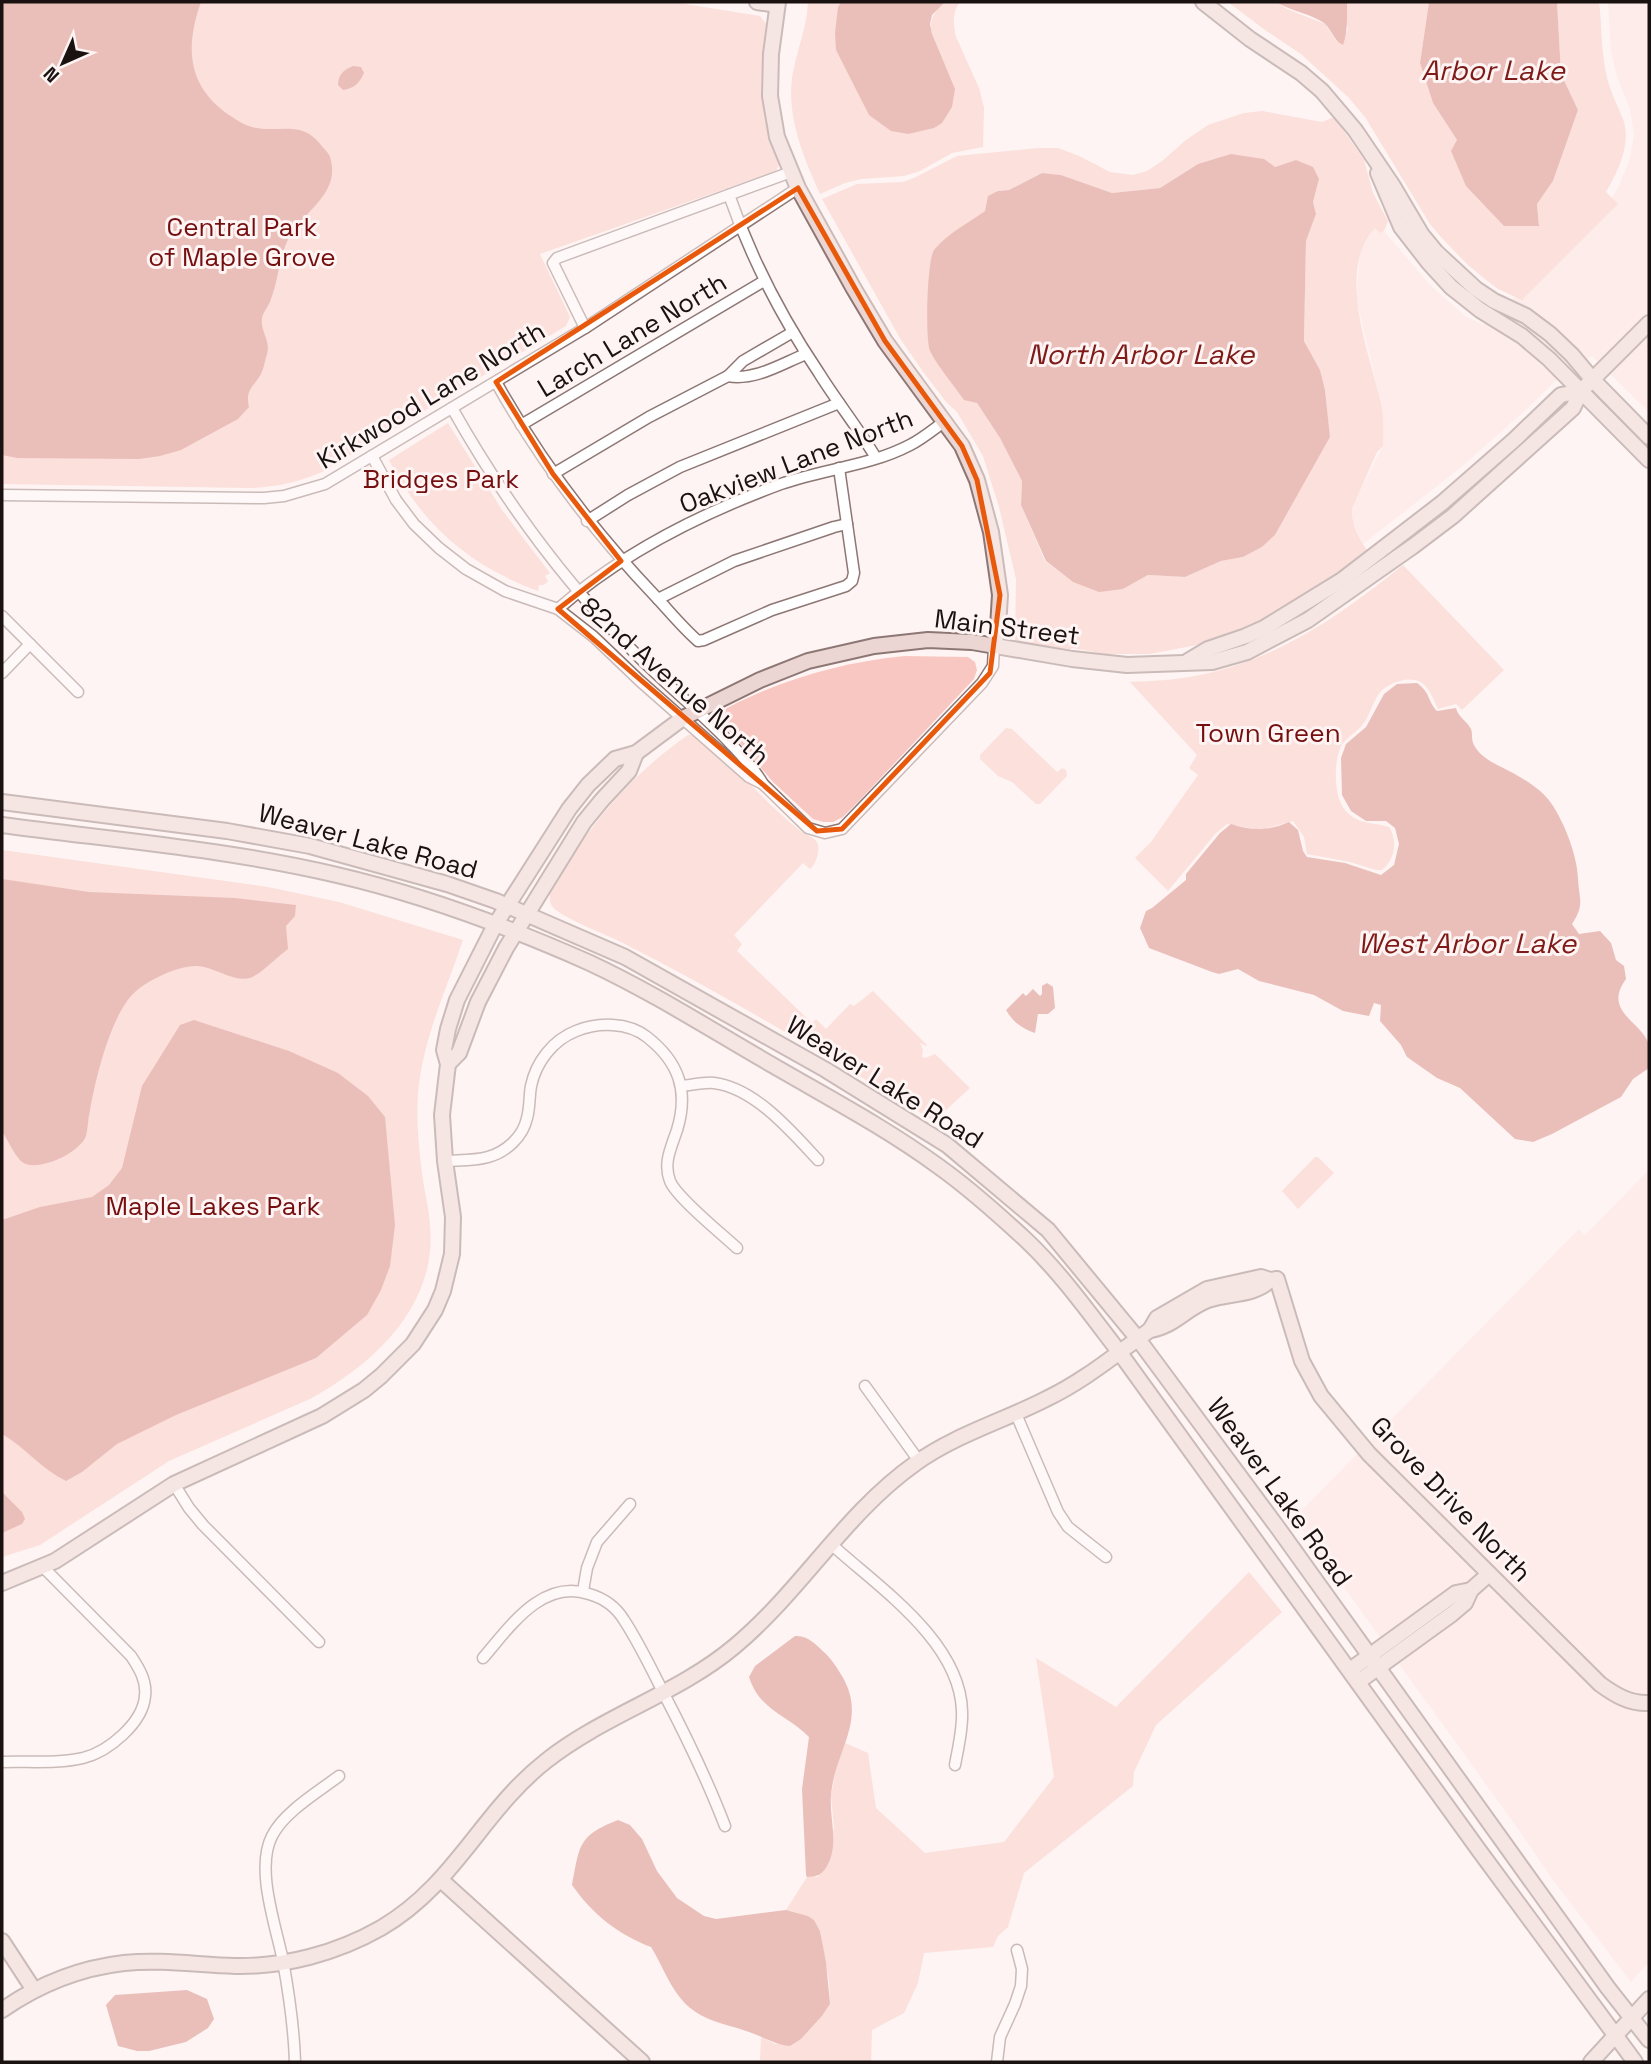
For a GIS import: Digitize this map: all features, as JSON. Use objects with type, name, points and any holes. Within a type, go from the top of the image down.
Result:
[{"type":"street","points":[[757,2],[777,4],[771,54],[770,96],[777,137],[798,188],[885,341],[962,446],[977,480],[991,532],[1000,595],[999,627],[994,646]]},
{"type":"street","points":[[1203,2],[1322,91],[1347,120],[1393,186],[1422,235],[1436,252],[1476,289],[1526,316],[1550,334],[1649,437]]},
{"type":"street","points":[[1371,156],[1401,227],[1429,263],[1451,287],[1479,310],[1522,336],[1549,359],[1649,460]]},
{"type":"street","name":"Kirkwood Lane North","points":[[585,328],[553,263],[557,258],[791,172]]},
{"type":"street","name":"Kirkwood Lane North","points":[[2,495],[264,498],[284,496],[325,484],[585,328],[798,188]]},
{"type":"street","points":[[729,195],[764,281],[806,354],[876,458]]},
{"type":"street","name":"Larch Lane North","points":[[521,425],[764,281]]},
{"type":"street","name":"Main Street","points":[[6,1578],[55,1562],[174,1483],[322,1416],[364,1390],[414,1344],[435,1310],[453,1254],[453,1217],[442,1115],[448,1064],[444,1050],[454,1010],[495,925],[569,809],[588,785],[615,759],[636,753],[690,714],[783,670],[847,651],[891,643],[929,640],[972,642],[1126,665],[1187,662],[1208,649],[1264,628],[1342,580],[1442,503],[1561,395],[1581,391],[1649,323]]},
{"type":"street","points":[[552,474],[649,417],[727,376],[743,361],[793,332]]},
{"type":"street","points":[[727,376],[750,377],[806,354]]},
{"type":"street","points":[[496,382],[552,474],[587,521],[621,561],[698,641],[772,610],[846,586],[852,581],[854,573],[839,468]]},
{"type":"street","points":[[587,521],[680,467],[839,403]]},
{"type":"street","name":"82nd Avenue North","points":[[452,408],[523,523],[578,592],[749,777],[763,784]]},
{"type":"street","name":"Oakview Lane North","points":[[558,609],[621,561],[701,518],[783,483],[876,458],[910,445],[945,421]]},
{"type":"street","name":"82nd Avenue North","points":[[372,456],[396,500],[414,524],[447,554],[466,569],[505,591],[558,609],[594,637],[640,681],[690,714],[714,726],[755,770],[763,784],[808,828],[825,833],[842,828],[876,795],[990,673],[994,646]]},
{"type":"street","points":[[658,599],[734,561],[848,524]]},
{"type":"street","points":[[2,616],[78,692]]},
{"type":"street","points":[[2,673],[30,644]]},
{"type":"street","name":"Main Street","points":[[448,1064],[459,1053],[482,993],[527,914],[584,822],[629,771],[636,753]]},
{"type":"street","name":"Weaver Lake Road","points":[[2,802],[227,831],[310,846],[447,884],[527,914],[625,957],[826,1070],[947,1145],[1048,1230],[1144,1335],[1373,1662],[1649,2041]]},
{"type":"street","name":"Weaver Lake Road","points":[[2,825],[249,856],[397,890],[495,925],[590,964],[648,993],[887,1131],[938,1166],[990,1207],[1029,1243],[1076,1296],[1634,2062]]},
{"type":"street","points":[[445,1161],[487,1157],[505,1150],[518,1137],[527,1120],[530,1088],[536,1070],[555,1044],[572,1032],[589,1027],[609,1024],[628,1028],[643,1034],[659,1046],[673,1063],[682,1086],[682,1111],[666,1167],[669,1180],[674,1190],[737,1248]]},
{"type":"street","points":[[682,1086],[711,1083],[724,1085],[758,1102],[776,1116],[818,1160]]},
{"type":"street","name":"Grove Drive North","points":[[1144,1335],[1165,1328],[1185,1312],[1207,1300],[1263,1287],[1273,1280],[1302,1361],[1321,1396],[1369,1454],[1600,1684],[1628,1700],[1649,1703]]},
{"type":"street","points":[[2,2010],[34,1990],[79,1972],[124,1963],[236,1966],[283,1962],[327,1952],[383,1927],[410,1908],[441,1880],[519,1785],[542,1763],[568,1744],[705,1668],[734,1648],[760,1625],[879,1492],[919,1461],[964,1436],[1069,1387],[1144,1335]]},
{"type":"street","points":[[865,1386],[919,1461]]},
{"type":"street","points":[[1016,1414],[1058,1512],[1068,1527],[1107,1557]]},
{"type":"street","points":[[174,1483],[203,1525],[319,1642]]},
{"type":"street","points":[[583,1591],[587,1568],[597,1542],[630,1504]]},
{"type":"street","points":[[831,1544],[912,1616],[949,1665],[960,1693],[962,1712],[955,1765]]},
{"type":"street","points":[[2,1762],[81,1759],[95,1755],[110,1746],[132,1724],[141,1711],[145,1696],[144,1681],[131,1656],[43,1567]]},
{"type":"street","points":[[1354,1676],[1452,1614],[1465,1603],[1471,1590],[1489,1574]]},
{"type":"street","points":[[482,1658],[523,1613],[548,1595],[563,1591],[583,1591],[607,1602],[619,1613],[663,1692],[708,1782],[725,1826]]},
{"type":"street","points":[[295,2062],[294,2036],[283,1962],[265,1868],[267,1847],[283,1820],[339,1776]]},
{"type":"street","points":[[441,1880],[642,2062]]},
{"type":"street","points":[[2,1941],[34,1990]]},
{"type":"street","points":[[997,2062],[1000,2037],[1016,2004],[1021,1986],[1022,1969],[1017,1950]]},
{"type":"street","points":[[1591,2062],[1649,1999]]},
{"type":"street","points":[[1634,2062],[1649,2041]]},
{"type":"highlighted area","points":[[798,188],[885,341],[962,446],[977,480],[1000,595],[990,673],[842,829],[817,831],[558,609],[621,561],[553,474],[496,382]]},
{"type":"shaded area","points":[[1608,2],[1649,2],[1649,412],[1592,356],[1554,382],[1460,468],[1359,547],[1339,516],[1364,483],[1383,446],[1382,407],[1356,297],[1360,253],[1375,228],[1380,233],[1384,231],[1429,284],[1465,316],[1483,325],[1571,248],[1597,220],[1617,190],[1630,159],[1634,135],[1630,109],[1617,77],[1611,51]]},
{"type":"shaded area","points":[[1649,1170],[1649,1962],[1631,1982],[1553,1880],[1294,1518],[1579,1229],[1585,1235]]},
{"type":"green space","name":"Central Park of Maple Grove","points":[[2,2],[673,2],[760,16],[767,25],[763,76],[765,115],[779,165],[776,171],[540,254],[570,317],[566,326],[315,475],[288,483],[250,488],[2,484]]},
{"type":"green space","points":[[808,2],[841,2],[838,7],[932,34],[932,20],[938,9],[945,2],[960,2],[954,14],[954,28],[984,107],[983,147],[952,153],[920,171],[904,176],[861,179],[820,194],[794,123],[791,93]]},
{"type":"green space","points":[[1228,2],[1276,2],[1325,24],[1336,41],[1348,30],[1347,2],[1429,2],[1420,63],[1433,103],[1457,140],[1539,225],[1537,204],[1553,181],[1578,110],[1561,74],[1557,2],[1599,2],[1606,73],[1623,119],[1626,138],[1615,176],[1606,192],[1618,204],[1522,300],[1498,289],[1467,264],[1430,224],[1365,117],[1348,97],[1301,54]]},
{"type":"green space","points":[[1262,111],[1322,122],[1334,117],[1364,160],[1373,193],[1388,221],[1384,231],[1380,233],[1375,228],[1363,246],[1356,289],[1383,419],[1383,446],[1377,452],[1352,508],[1355,530],[1367,550],[1362,558],[1252,628],[1202,644],[1150,654],[1106,654],[1072,648],[1066,652],[1015,641],[1016,579],[999,507],[983,456],[957,412],[947,403],[901,340],[822,199],[857,184],[903,182],[957,156],[1038,148],[1058,148],[1110,172],[1133,175],[1147,171],[1162,161],[1208,125],[1244,113]],"holes":[[[1296,160],[1319,179],[1313,202],[1316,214],[1306,241],[1304,341],[1320,370],[1330,437],[1275,535],[1262,547],[1243,557],[1221,561],[1185,577],[1148,575],[1123,589],[1073,582],[1045,561],[1021,505],[1022,481],[1000,438],[977,403],[948,237],[985,211],[998,191],[1009,190],[1042,173],[1061,175],[1112,193],[1160,188],[1198,164],[1275,167]]]},
{"type":"green space","name":"Bridges Park","points":[[448,423],[502,510],[550,573],[545,576],[548,581],[539,585],[538,591],[490,569],[450,540],[417,505],[389,460]]},
{"type":"green space","name":"Town Green","points":[[1403,565],[1504,670],[1462,710],[1456,704],[1438,709],[1425,685],[1415,680],[1392,684],[1376,698],[1364,724],[1343,743],[1336,767],[1336,787],[1341,804],[1355,818],[1389,827],[1394,838],[1390,861],[1382,870],[1376,870],[1307,854],[1304,837],[1293,821],[1260,830],[1227,824],[1216,833],[1168,891],[1135,858],[1151,842],[1198,775],[1189,768],[1197,755],[1130,682],[1195,676],[1253,659],[1306,634]]},
{"type":"green space","points":[[905,656],[968,657],[975,662],[977,670],[974,679],[859,801],[843,817],[833,822],[813,819],[773,782],[722,722],[727,708],[791,680],[836,667]]},
{"type":"green space","points":[[1006,728],[1012,729],[1057,772],[1062,768],[1066,770],[1067,776],[1040,804],[1036,804],[1012,782],[998,776],[980,759],[980,755]]},
{"type":"green space","points":[[688,735],[696,736],[706,743],[776,810],[818,844],[812,867],[810,869],[803,863],[734,935],[742,944],[737,951],[812,1023],[816,1019],[826,1029],[850,1004],[854,1006],[873,991],[927,1045],[920,1043],[922,1057],[935,1054],[970,1088],[934,1121],[741,1007],[623,943],[584,926],[552,906],[550,896],[553,886],[596,822],[647,767]]},
{"type":"green space","name":"Maple Lakes Park","points":[[2,850],[268,887],[339,902],[463,940],[438,1008],[423,1059],[418,1089],[418,1137],[429,1219],[430,1254],[424,1281],[397,1329],[357,1368],[310,1399],[169,1461],[40,1545],[2,1557]]},
{"type":"green space","points":[[1315,1157],[1334,1173],[1298,1209],[1282,1191]]},
{"type":"green space","points":[[1249,1572],[1282,1612],[1156,1725],[1134,1772],[1133,1786],[1024,1873],[1008,1927],[998,1936],[993,1947],[924,1953],[918,1983],[904,2013],[872,2030],[871,2062],[760,2062],[761,2037],[775,2044],[801,2039],[830,2004],[829,1981],[820,1931],[814,1920],[808,1916],[786,1910],[807,1877],[818,1877],[834,1828],[831,1796],[838,1758],[845,1743],[868,1753],[876,1808],[925,1853],[1004,1842],[1054,1777],[1036,1658],[1116,1707]]},
{"type":"water","points":[[2,2],[201,2],[193,35],[193,64],[197,78],[215,104],[243,124],[252,127],[305,132],[329,155],[332,169],[327,190],[291,234],[274,291],[263,316],[268,349],[262,372],[249,392],[249,407],[238,419],[181,450],[139,459],[17,458],[2,455]]},
{"type":"water","points":[[841,2],[945,2],[932,15],[930,24],[955,89],[952,107],[942,123],[934,128],[908,134],[891,131],[869,115],[836,50],[835,33]]},
{"type":"water","points":[[1276,2],[1347,2],[1343,45],[1324,23]]},
{"type":"water","name":"Arbor Lake","points":[[1429,2],[1557,2],[1561,74],[1578,110],[1553,181],[1537,204],[1539,226],[1504,226],[1466,186],[1451,151],[1457,140],[1433,103],[1420,63]]},
{"type":"water","points":[[353,66],[361,67],[364,73],[356,85],[343,90],[338,85],[340,75]]},
{"type":"water","name":"North Arbor Lake","points":[[1231,154],[1264,159],[1275,167],[1296,160],[1313,167],[1319,179],[1313,202],[1316,214],[1306,241],[1304,341],[1320,370],[1330,437],[1275,535],[1262,547],[1243,557],[1221,561],[1185,577],[1148,575],[1123,589],[1099,592],[1073,582],[1046,561],[1021,505],[1022,481],[1000,438],[977,403],[964,400],[930,351],[928,300],[934,250],[958,229],[985,211],[988,196],[1009,190],[1042,173],[1061,175],[1112,193],[1160,188],[1198,164]]},
{"type":"water","name":"West Arbor Lake","points":[[1417,683],[1425,690],[1437,711],[1456,708],[1471,729],[1473,743],[1481,754],[1532,784],[1554,807],[1568,837],[1577,868],[1580,906],[1572,924],[1579,934],[1600,931],[1611,943],[1616,960],[1624,966],[1626,979],[1618,1000],[1649,1045],[1649,1068],[1633,1079],[1621,1097],[1533,1142],[1515,1139],[1460,1088],[1437,1078],[1407,1057],[1401,1045],[1380,1021],[1381,1005],[1374,1003],[1369,1016],[1343,1011],[1314,995],[1259,981],[1238,969],[1219,974],[1212,972],[1149,948],[1140,928],[1146,911],[1186,880],[1186,874],[1220,833],[1231,824],[1260,829],[1289,822],[1298,830],[1307,857],[1345,863],[1381,875],[1394,865],[1399,844],[1395,828],[1386,821],[1366,821],[1351,811],[1342,795],[1341,758],[1346,744],[1366,727],[1384,694],[1397,684]]},
{"type":"water","points":[[2,879],[89,892],[235,898],[296,905],[295,916],[286,926],[288,949],[250,978],[233,977],[204,967],[187,967],[158,977],[135,992],[119,1015],[106,1047],[86,1136],[76,1149],[67,1155],[47,1163],[29,1165],[19,1159],[2,1131]]},
{"type":"water","points":[[1047,983],[1053,987],[1055,1008],[1048,1014],[1038,1014],[1035,1033],[1018,1024],[1006,1010],[1023,993],[1026,996],[1033,989],[1040,996],[1042,986]]},
{"type":"water","points":[[194,1020],[289,1051],[338,1073],[368,1096],[385,1117],[395,1225],[390,1266],[367,1315],[316,1358],[176,1415],[117,1444],[82,1472],[66,1481],[2,1434],[2,1220],[40,1207],[92,1197],[109,1185],[122,1168],[142,1086],[180,1025]]},
{"type":"water","points":[[2,1492],[22,1512],[25,1519],[22,1524],[2,1533]]},
{"type":"water","points":[[795,1636],[809,1639],[831,1659],[849,1692],[852,1707],[848,1735],[831,1795],[831,1856],[822,1873],[811,1877],[806,1875],[802,1789],[809,1737],[767,1705],[749,1677],[755,1666]]},
{"type":"water","points":[[618,1820],[630,1825],[642,1839],[657,1871],[677,1898],[704,1916],[716,1919],[786,1910],[814,1920],[820,1931],[826,1962],[830,2004],[801,2039],[790,2046],[779,2044],[710,2020],[693,2010],[674,1989],[651,1947],[607,1922],[588,1905],[572,1885],[579,1852],[595,1831]]},
{"type":"water","points":[[187,1990],[207,1999],[214,2019],[208,2028],[186,2042],[149,2051],[118,2046],[106,2005],[115,1995]]}]
